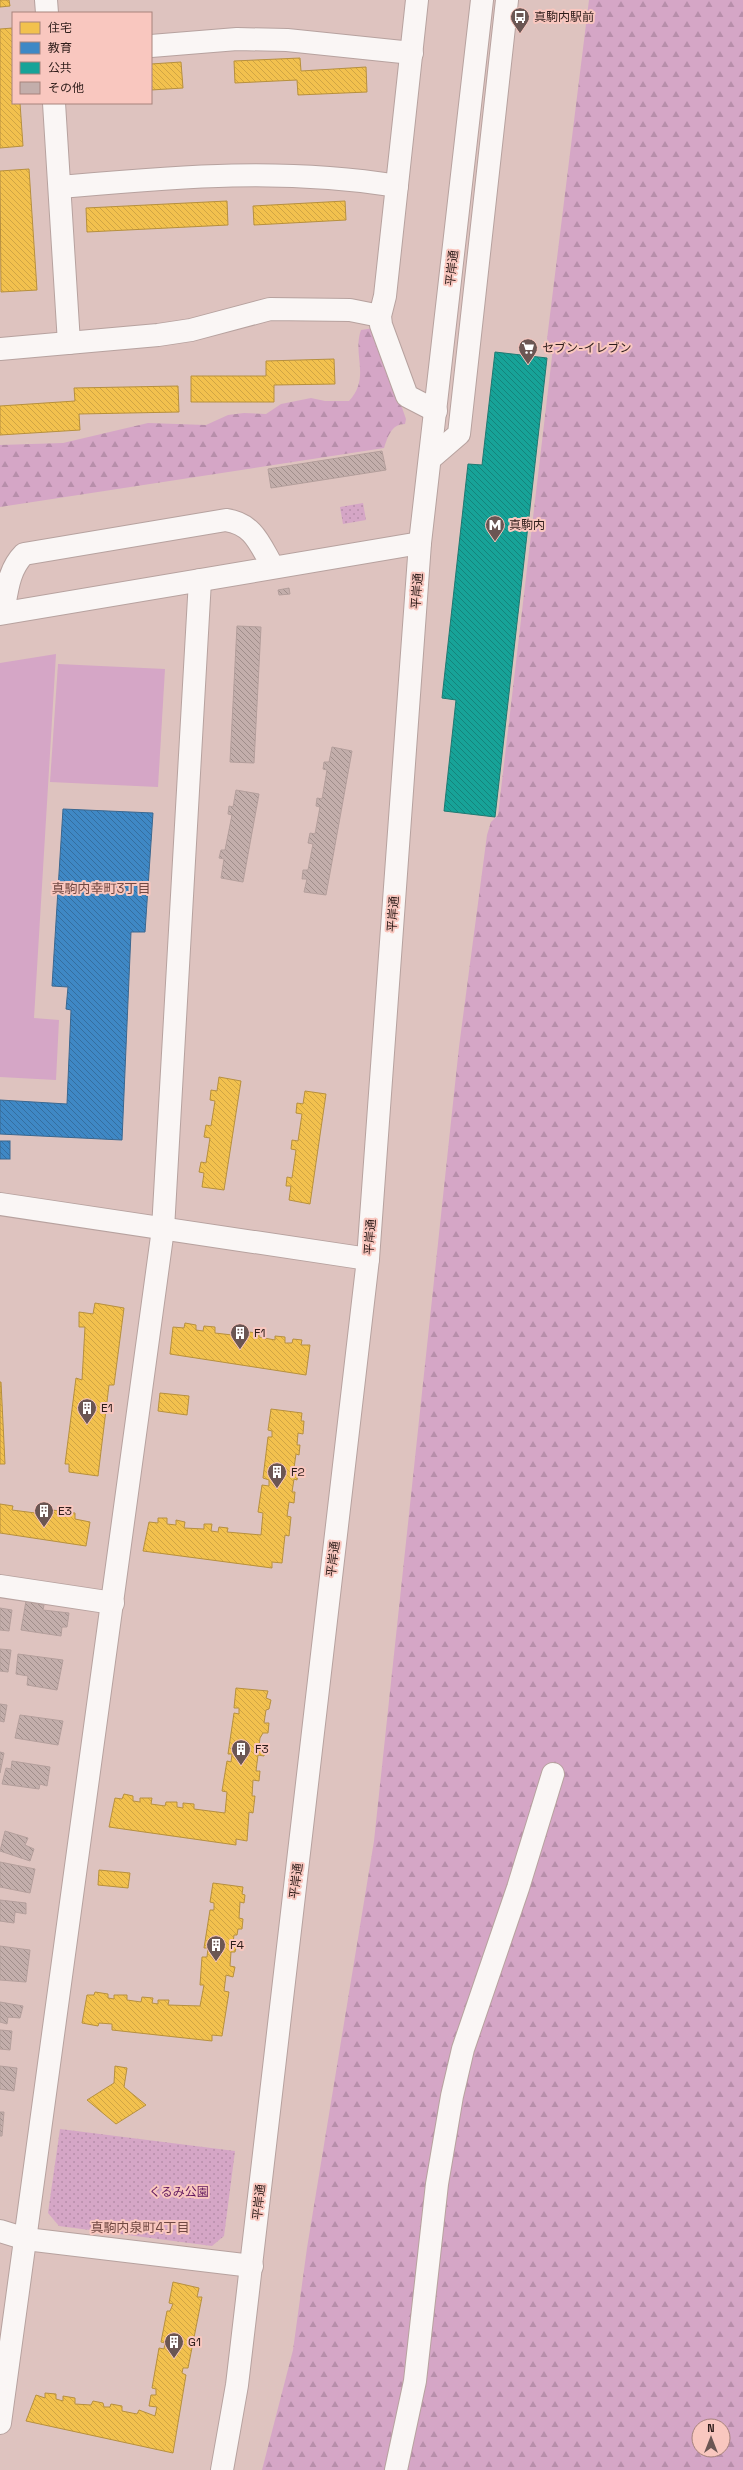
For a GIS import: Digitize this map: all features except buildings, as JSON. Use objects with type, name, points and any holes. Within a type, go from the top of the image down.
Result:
[{"type":"street","points":[[46,0],[47,12]]},
{"type":"street","points":[[417,0],[385,296],[380,316],[407,396],[436,411]]},
{"type":"street","name":"平岸通","points":[[222,2470],[237,2384],[252,2266],[368,1259],[420,543],[482,0]]},
{"type":"street","points":[[430,459],[459,434],[507,0]]},
{"type":"street","points":[[152,46],[237,40],[287,40],[412,53]]},
{"type":"street","points":[[54,104],[70,344]]},
{"type":"street","points":[[60,187],[194,176],[268,174],[397,186]]},
{"type":"street","points":[[0,349],[130,339],[191,330],[270,309],[350,310],[380,316]]},
{"type":"street","points":[[273,567],[252,532],[240,522],[226,520],[24,554],[14,568],[2,614],[420,543]]},
{"type":"street","points":[[0,2423],[163,1228],[200,580]]},
{"type":"street","points":[[0,1204],[368,1259]]},
{"type":"street","points":[[0,1586],[113,1603]]},
{"type":"street","points":[[396,2470],[415,2381],[437,2184],[452,2096],[463,2050],[518,1888],[553,1774]]},
{"type":"street","points":[[0,2231],[26,2239],[252,2266]]},
{"type":"green space","points":[[589,0],[743,0],[743,2470],[262,2470],[293,2350],[307,2248],[374,1841],[459,1047],[487,835],[491,822],[498,815],[553,348],[547,339]]},
{"type":"green space","points":[[374,328],[406,419],[405,424],[396,426],[393,429],[384,448],[0,507],[0,445],[63,443],[148,423],[206,425],[228,415],[244,413],[266,414],[281,404],[311,398],[325,401],[349,401],[359,383],[360,366],[358,348],[361,330]]},
{"type":"green space","points":[[363,503],[366,520],[343,524],[340,507]]},
{"type":"green space","points":[[56,654],[34,1018],[59,1020],[56,1080],[0,1077],[0,663]]},
{"type":"green space","points":[[58,664],[165,669],[158,787],[50,782]]},
{"type":"green space","name":"くるみ公園","points":[[60,2129],[235,2151],[224,2236],[212,2246],[59,2226],[48,2213]]},
{"type":"place","name":"真駒内駅前","points":[[520,34]]},
{"type":"place","name":"セブン-イレブン","points":[[528,365]]},
{"type":"place","name":"真駒内","points":[[495,542]]},
{"type":"place","name":"F1","points":[[240,1350]]},
{"type":"place","name":"E1","points":[[87,1425]]},
{"type":"place","name":"F2","points":[[277,1489]]},
{"type":"place","name":"E3","points":[[44,1528]]},
{"type":"place","name":"F3","points":[[241,1766]]},
{"type":"place","name":"F4","points":[[216,1962]]},
{"type":"place","name":"G1","points":[[174,2359]]},
{"type":"district","name":"真駒内幸町3丁目","points":[[101,888]]},
{"type":"district","name":"真駒内泉町4丁目","points":[[140,2227]]}]
